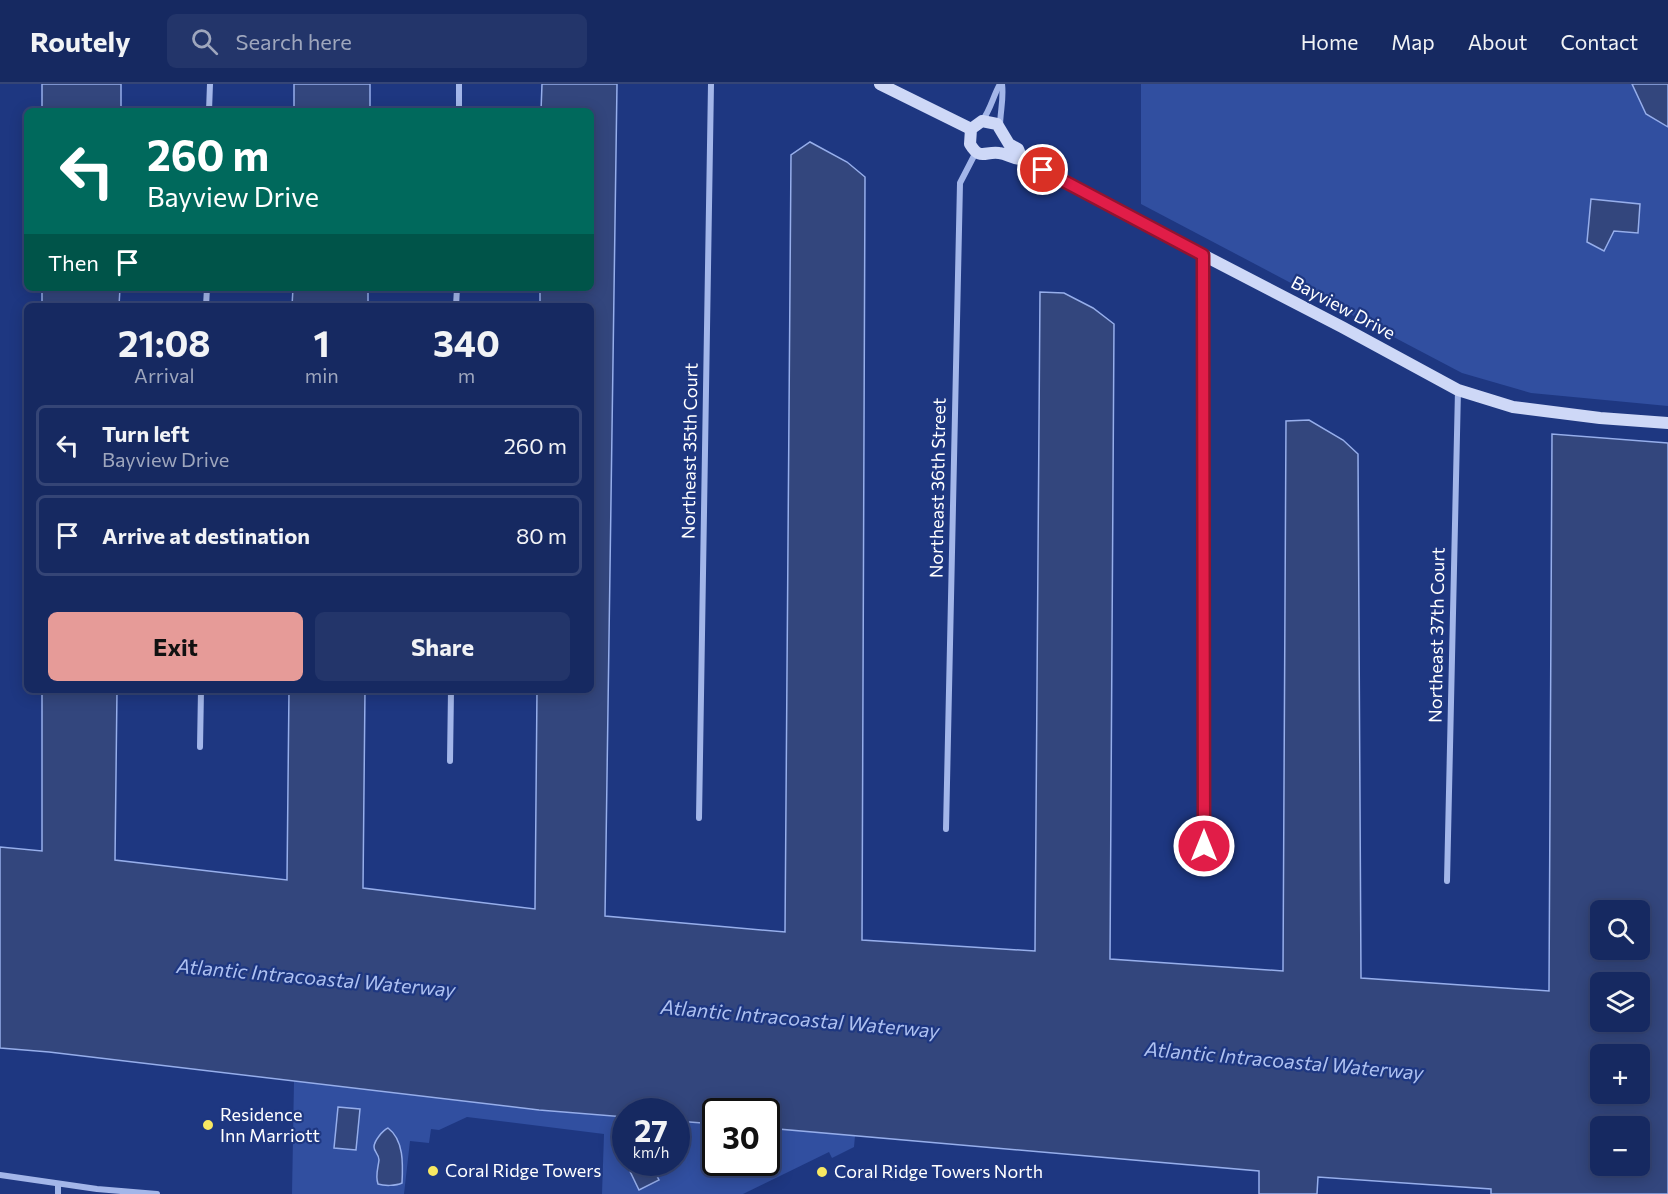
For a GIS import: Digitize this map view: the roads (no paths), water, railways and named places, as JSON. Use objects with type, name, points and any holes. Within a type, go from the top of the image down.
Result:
[{"type":"street","points":[[209,108],[210,84]]},
{"type":"street","points":[[459,84],[459,108]]},
{"type":"street","name":"Northeast 35th Court","points":[[699,818],[711,84]]},
{"type":"street","points":[[880,84],[971,129]]},
{"type":"street","points":[[971,129],[982,121],[989,111],[994,94],[1001,84]]},
{"type":"street","points":[[996,152],[1000,148],[1002,132],[1000,115],[1004,94],[1001,84]]},
{"type":"street","name":"Bayview Drive","points":[[982,121],[992,122],[1002,132],[1008,144],[1018,149],[1022,159]]},
{"type":"street","points":[[971,129],[970,144],[976,152]]},
{"type":"street","name":"Bayview Drive","points":[[976,152],[986,155],[996,152],[1011,159],[1022,159],[1458,390],[1513,407],[1600,418],[1668,423]]},
{"type":"street","name":"Northeast 36th Street","points":[[946,829],[960,183],[976,152]]},
{"type":"street","points":[[1203,255],[1204,846]]},
{"type":"street","name":"Northeast 37th Court","points":[[1447,881],[1458,390]]},
{"type":"street","points":[[200,747],[201,693]]},
{"type":"street","points":[[450,761],[451,693]]},
{"type":"street","points":[[0,1175],[96,1192],[157,1194]]},
{"type":"street","points":[[58,1184],[58,1194]]},
{"type":"water","points":[[42,84],[121,84],[121,108],[42,108]]},
{"type":"water","points":[[294,84],[370,84],[370,108],[294,108]]},
{"type":"water","name":"Atlantic Intracoastal Waterway","points":[[542,84],[617,84],[605,916],[785,932],[791,155],[810,142],[847,162],[865,177],[862,940],[1035,951],[1040,292],[1064,293],[1093,308],[1114,324],[1110,959],[1283,971],[1286,421],[1309,420],[1343,440],[1358,454],[1361,978],[1549,991],[1552,434],[1668,443],[1668,1194],[1491,1194],[1491,1189],[1318,1177],[1317,1194],[1259,1194],[1259,1171],[780,1129],[780,1098],[702,1098],[702,1123],[690,1122],[690,1098],[612,1098],[612,1116],[539,1110],[0,1048],[0,847],[42,851],[42,693],[117,693],[115,860],[287,880],[289,693],[365,693],[363,888],[535,909],[537,693],[594,693],[594,303],[540,303],[540,291],[594,291],[594,108],[541,108]]},
{"type":"water","points":[[1632,84],[1668,84],[1668,127],[1646,114]]},
{"type":"water","points":[[1591,199],[1640,204],[1638,233],[1614,231],[1604,251],[1587,242]]},
{"type":"water","points":[[42,291],[120,291],[119,303],[42,303]]},
{"type":"water","points":[[293,291],[368,291],[368,303],[292,303]]},
{"type":"water","points":[[338,1107],[360,1109],[356,1150],[334,1148]]},
{"type":"water","points":[[388,1128],[397,1139],[402,1160],[402,1183],[393,1185],[378,1184],[379,1160],[374,1149],[379,1136]]},
{"type":"water","points":[[632,1176],[657,1176],[659,1180],[639,1190]]},
{"type":"place","name":"Residence Inn Marriott","points":[[208,1125]]},
{"type":"place","name":"Coral Ridge Towers","points":[[433,1171]]},
{"type":"place","name":"Coral Ridge Towers North","points":[[822,1172]]}]
